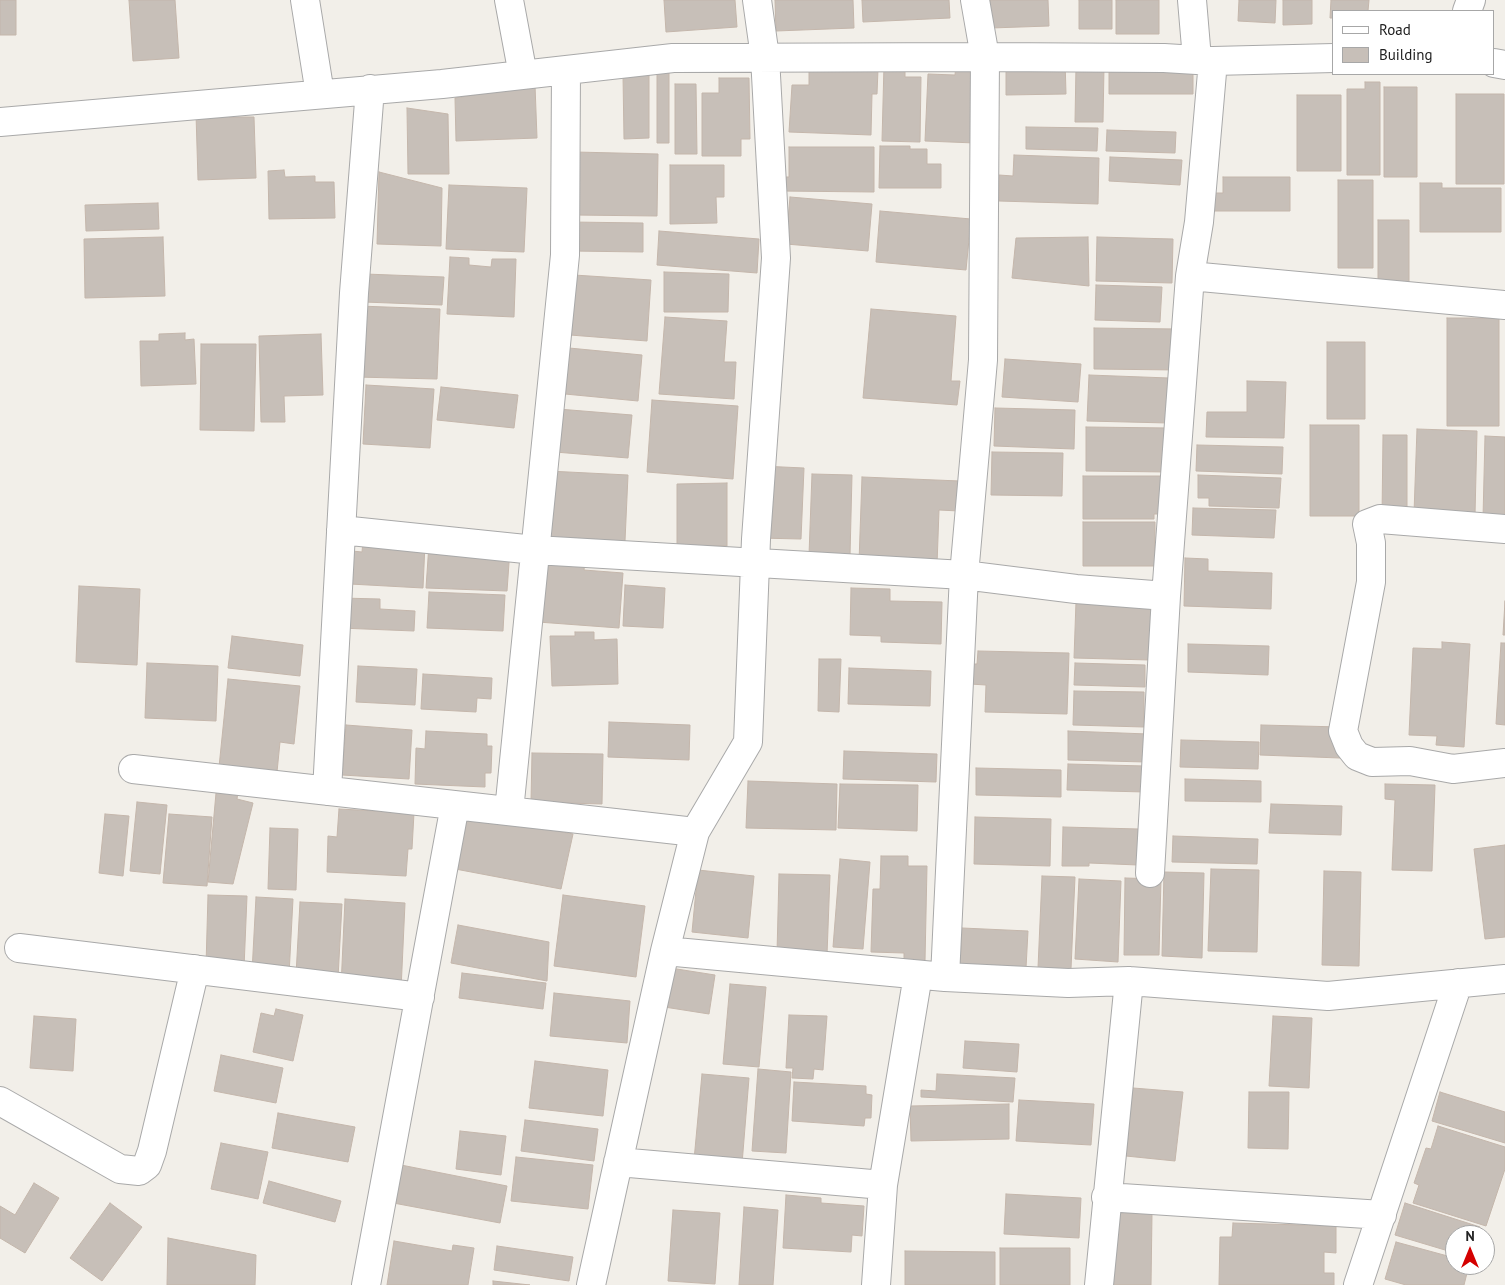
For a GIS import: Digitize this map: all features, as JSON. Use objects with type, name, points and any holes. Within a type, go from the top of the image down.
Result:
[{"type":"street","points":[[305,0],[320,94]]},
{"type":"street","points":[[509,0],[522,75]]},
{"type":"street","points":[[591,1285],[666,951],[696,832],[748,742],[755,562],[776,258],[765,56],[757,0]]},
{"type":"street","points":[[945,977],[964,575],[983,360],[985,56],[975,0]]},
{"type":"street","points":[[1150,873],[1166,596],[1190,276],[1199,222],[1205,60],[1192,0]]},
{"type":"street","points":[[0,122],[370,90],[673,58],[985,56],[1205,60],[1332,58]]},
{"type":"street","points":[[509,811],[565,255],[566,70]]},
{"type":"street","points":[[327,791],[354,293],[370,90]]},
{"type":"street","points":[[1190,276],[1505,304]]},
{"type":"street","points":[[1505,529],[1380,519],[1367,524],[1371,543],[1371,582],[1343,731],[1349,746],[1357,756],[1372,762],[1410,761],[1453,769],[1505,763]]},
{"type":"street","points":[[341,530],[535,550],[964,575],[1076,589],[1166,596]]},
{"type":"street","points":[[133,769],[696,832]]},
{"type":"street","points":[[366,1285],[455,805]]},
{"type":"street","points":[[19,948],[420,997]]},
{"type":"street","points":[[666,951],[945,977],[1068,984],[1129,981],[1328,996],[1505,979]]},
{"type":"street","points":[[0,1101],[120,1169],[139,1171],[147,1165],[152,1150],[195,969]]},
{"type":"street","points":[[876,1285],[883,1185],[918,975]]},
{"type":"street","points":[[1099,1285],[1106,1197],[1129,981]]},
{"type":"street","points":[[1358,1285],[1458,984]]},
{"type":"street","points":[[618,1162],[883,1185]]},
{"type":"street","points":[[1106,1197],[1382,1215]]},
{"type":"building","points":[[0,0],[16,0],[16,35],[0,35]]},
{"type":"building","points":[[129,0],[175,0],[179,58],[133,61]]},
{"type":"building","points":[[664,0],[735,0],[737,27],[666,32]]},
{"type":"building","points":[[775,0],[853,0],[854,28],[776,31]]},
{"type":"building","points":[[862,0],[949,0],[950,18],[863,22]]},
{"type":"building","points":[[990,0],[1048,0],[1049,26],[991,28]]},
{"type":"building","points":[[1079,0],[1112,0],[1112,29],[1079,29]]},
{"type":"building","points":[[1116,0],[1159,0],[1159,34],[1116,34]]},
{"type":"building","points":[[1239,0],[1276,0],[1275,23],[1238,21]]},
{"type":"building","points":[[1283,0],[1312,0],[1312,24],[1283,25]]},
{"type":"building","points":[[1331,0],[1369,0],[1368,10],[1332,10],[1332,18],[1330,18]]},
{"type":"building","points":[[1065,59],[1066,94],[1006,95],[1006,60]]},
{"type":"building","points":[[956,64],[979,65],[975,143],[925,141],[928,74],[955,75]]},
{"type":"building","points":[[884,65],[905,66],[905,77],[921,77],[920,142],[882,141]]},
{"type":"building","points":[[809,66],[878,69],[877,94],[872,94],[871,135],[789,132],[792,85],[809,85]]},
{"type":"building","points":[[1076,66],[1104,67],[1103,122],[1075,122]]},
{"type":"building","points":[[657,68],[669,68],[669,143],[657,143]]},
{"type":"building","points":[[1109,71],[1193,71],[1193,94],[1109,94]]},
{"type":"building","points":[[623,75],[649,75],[649,138],[624,139]]},
{"type":"building","points":[[719,78],[749,78],[750,139],[741,139],[741,156],[702,156],[702,93],[719,93]]},
{"type":"building","points":[[1365,82],[1380,82],[1380,175],[1347,175],[1347,89],[1365,89]]},
{"type":"building","points":[[675,84],[696,84],[697,154],[675,154]]},
{"type":"building","points":[[535,85],[537,138],[456,141],[455,98]]},
{"type":"building","points":[[1384,87],[1417,87],[1417,177],[1384,177]]},
{"type":"building","points":[[1456,94],[1504,94],[1504,184],[1456,184]]},
{"type":"building","points":[[1297,95],[1341,95],[1341,171],[1297,171]]},
{"type":"building","points":[[407,108],[448,114],[449,174],[408,174]]},
{"type":"building","points":[[229,112],[229,117],[254,117],[256,178],[198,180],[196,114]]},
{"type":"building","points":[[1026,127],[1098,128],[1097,151],[1026,149]]},
{"type":"building","points":[[1107,130],[1176,132],[1175,153],[1106,151]]},
{"type":"building","points":[[880,146],[910,146],[910,149],[927,149],[927,164],[941,164],[941,188],[879,188]]},
{"type":"building","points":[[789,147],[874,147],[874,192],[780,191],[780,177],[789,177]]},
{"type":"building","points":[[575,152],[658,154],[657,216],[574,215]]},
{"type":"building","points":[[1014,155],[1099,158],[1098,204],[999,201],[999,175],[1013,176]]},
{"type":"building","points":[[1110,157],[1182,160],[1180,185],[1109,181]]},
{"type":"building","points":[[670,165],[724,165],[724,197],[716,197],[717,223],[670,224]]},
{"type":"building","points":[[284,170],[285,177],[315,176],[315,182],[334,182],[335,218],[269,219],[268,171]]},
{"type":"building","points":[[379,172],[442,188],[441,246],[377,244]]},
{"type":"building","points":[[1223,177],[1290,177],[1290,211],[1213,211],[1213,193],[1223,193]]},
{"type":"building","points":[[1338,180],[1373,180],[1373,268],[1338,268]]},
{"type":"building","points":[[1420,183],[1442,183],[1442,188],[1501,188],[1501,232],[1420,232]]},
{"type":"building","points":[[449,185],[527,188],[524,252],[446,249]]},
{"type":"building","points":[[790,197],[872,204],[868,251],[786,244]]},
{"type":"building","points":[[158,203],[159,229],[86,231],[85,205]]},
{"type":"building","points":[[880,211],[971,219],[966,270],[876,262]]},
{"type":"building","points":[[1378,220],[1409,220],[1409,290],[1378,290]]},
{"type":"building","points":[[571,222],[643,223],[643,252],[571,251]]},
{"type":"building","points":[[659,231],[759,239],[757,273],[657,265]]},
{"type":"building","points":[[163,237],[165,296],[85,298],[84,239]]},
{"type":"building","points":[[1088,237],[1089,286],[1012,278],[1016,238]]},
{"type":"building","points":[[1097,237],[1173,239],[1172,283],[1096,281]]},
{"type":"building","points":[[450,257],[469,258],[469,265],[491,267],[492,259],[516,259],[514,317],[447,314]]},
{"type":"building","points":[[664,272],[729,274],[728,312],[664,312]]},
{"type":"building","points":[[365,274],[444,277],[442,305],[364,302]]},
{"type":"building","points":[[574,275],[651,280],[647,341],[570,335]]},
{"type":"building","points":[[1096,285],[1162,287],[1160,322],[1095,320]]},
{"type":"building","points":[[359,306],[440,309],[437,379],[356,377]]},
{"type":"building","points":[[871,309],[956,316],[951,381],[960,381],[957,405],[863,398]]},
{"type":"building","points":[[665,317],[727,321],[724,362],[736,362],[734,399],[659,394]]},
{"type":"building","points":[[1447,318],[1499,318],[1499,426],[1447,426]]},
{"type":"building","points":[[1094,328],[1178,329],[1177,370],[1094,369]]},
{"type":"building","points":[[185,333],[185,340],[194,339],[196,384],[141,386],[140,341],[159,341],[159,334]]},
{"type":"building","points":[[321,334],[323,395],[284,396],[285,422],[261,422],[259,336]]},
{"type":"building","points":[[1327,342],[1365,342],[1365,419],[1327,419]]},
{"type":"building","points":[[201,344],[256,344],[254,431],[200,430]]},
{"type":"building","points":[[569,348],[642,355],[638,401],[565,394]]},
{"type":"building","points":[[1005,359],[1081,364],[1078,402],[1002,397]]},
{"type":"building","points":[[1089,375],[1169,378],[1168,423],[1087,421]]},
{"type":"building","points":[[1247,381],[1286,382],[1284,438],[1206,437],[1207,412],[1247,412]]},
{"type":"building","points":[[366,385],[434,389],[430,448],[363,444]]},
{"type":"building","points":[[441,387],[518,395],[514,428],[437,420]]},
{"type":"building","points":[[652,400],[738,406],[733,479],[647,472]]},
{"type":"building","points":[[995,408],[1075,410],[1074,449],[994,446]]},
{"type":"building","points":[[558,409],[632,415],[628,458],[555,452]]},
{"type":"building","points":[[1310,425],[1359,425],[1359,516],[1310,516]]},
{"type":"building","points":[[1086,427],[1169,428],[1168,472],[1086,471]]},
{"type":"building","points":[[1417,429],[1477,431],[1475,515],[1414,513]]},
{"type":"building","points":[[1383,435],[1407,435],[1407,518],[1382,518]]},
{"type":"building","points":[[1485,436],[1505,437],[1505,518],[1483,518]]},
{"type":"building","points":[[1197,445],[1283,447],[1282,474],[1196,471]]},
{"type":"building","points":[[992,452],[1063,453],[1062,496],[991,495]]},
{"type":"building","points":[[761,466],[804,468],[801,539],[758,538]]},
{"type":"building","points":[[548,471],[628,475],[625,541],[545,537]]},
{"type":"building","points":[[812,474],[852,475],[850,556],[809,555]]},
{"type":"building","points":[[1198,475],[1281,478],[1279,508],[1209,506],[1209,498],[1198,498]]},
{"type":"building","points":[[1083,476],[1164,476],[1164,514],[1154,514],[1154,519],[1083,519]]},
{"type":"building","points":[[862,477],[960,481],[959,511],[939,510],[937,565],[859,562]]},
{"type":"building","points":[[727,483],[727,546],[677,546],[677,484]]},
{"type":"building","points":[[1193,508],[1276,510],[1274,538],[1192,535]]},
{"type":"building","points":[[1083,522],[1155,522],[1155,566],[1083,566]]},
{"type":"building","points":[[363,541],[425,544],[423,588],[350,584],[352,551],[362,552]]},
{"type":"building","points":[[429,544],[510,549],[507,591],[426,588]]},
{"type":"building","points":[[544,558],[585,561],[584,570],[623,573],[619,628],[538,622]]},
{"type":"building","points":[[1185,558],[1208,559],[1208,571],[1272,573],[1271,609],[1184,606]]},
{"type":"building","points":[[625,585],[665,588],[663,628],[623,626]]},
{"type":"building","points":[[79,586],[140,589],[137,665],[76,662]]},
{"type":"building","points":[[851,588],[890,589],[890,601],[942,602],[941,644],[881,642],[881,636],[850,635]]},
{"type":"building","points":[[429,592],[505,595],[503,631],[427,628]]},
{"type":"building","points":[[341,598],[380,599],[380,609],[415,611],[414,631],[340,628]]},
{"type":"building","points":[[1505,601],[1505,635],[1503,635]]},
{"type":"building","points":[[1076,602],[1151,604],[1150,660],[1074,658]]},
{"type":"building","points":[[575,632],[594,632],[594,640],[617,639],[618,684],[552,686],[550,636],[575,636]]},
{"type":"building","points":[[232,636],[303,645],[300,676],[228,668]]},
{"type":"building","points":[[1442,642],[1470,644],[1464,747],[1436,745],[1437,736],[1409,735],[1413,648],[1442,649]]},
{"type":"building","points":[[1501,643],[1505,643],[1505,725],[1496,724]]},
{"type":"building","points":[[1188,644],[1269,646],[1268,675],[1188,672]]},
{"type":"building","points":[[978,651],[1069,653],[1067,714],[985,712],[986,685],[970,684],[971,664],[977,664]]},
{"type":"building","points":[[819,659],[841,659],[839,712],[818,711]]},
{"type":"building","points":[[147,663],[218,666],[216,721],[145,718]]},
{"type":"building","points":[[1075,663],[1145,665],[1145,687],[1074,685]]},
{"type":"building","points":[[358,666],[417,669],[415,705],[356,702]]},
{"type":"building","points":[[849,668],[931,671],[930,706],[848,704]]},
{"type":"building","points":[[423,674],[492,678],[491,699],[477,698],[476,712],[421,709]]},
{"type":"building","points":[[228,679],[300,686],[294,744],[280,742],[277,772],[219,767]]},
{"type":"building","points":[[1074,691],[1144,692],[1144,727],[1073,725]]},
{"type":"building","points":[[609,722],[690,725],[689,760],[608,757]]},
{"type":"building","points":[[346,725],[412,730],[409,779],[342,775]]},
{"type":"building","points":[[1261,725],[1341,727],[1340,758],[1260,755]]},
{"type":"building","points":[[426,731],[487,734],[487,746],[492,746],[491,773],[485,773],[485,787],[415,784],[416,748],[425,749]]},
{"type":"building","points":[[1068,731],[1148,734],[1146,762],[1068,760]]},
{"type":"building","points":[[1181,740],[1259,742],[1258,769],[1180,767]]},
{"type":"building","points":[[844,751],[937,754],[936,782],[843,779]]},
{"type":"building","points":[[532,753],[603,754],[602,804],[531,802]]},
{"type":"building","points":[[1068,764],[1145,766],[1145,792],[1067,790]]},
{"type":"building","points":[[976,768],[1061,770],[1061,797],[976,795]]},
{"type":"building","points":[[1185,779],[1261,781],[1261,802],[1185,801]]},
{"type":"building","points":[[748,781],[837,784],[836,830],[746,828]]},
{"type":"building","points":[[217,782],[239,784],[237,799],[253,803],[233,884],[208,882]]},
{"type":"building","points":[[840,784],[918,785],[917,831],[838,828]]},
{"type":"building","points":[[1385,784],[1435,785],[1432,871],[1392,870],[1395,800],[1385,799]]},
{"type":"building","points":[[137,802],[167,805],[160,874],[130,871]]},
{"type":"building","points":[[1271,804],[1342,806],[1341,835],[1269,833]]},
{"type":"building","points":[[339,809],[414,813],[412,849],[408,849],[406,876],[327,872],[328,836],[337,837]]},
{"type":"building","points":[[461,812],[573,834],[561,889],[450,868]]},
{"type":"building","points":[[105,814],[129,816],[123,876],[99,873]]},
{"type":"building","points":[[169,814],[212,817],[207,886],[163,883]]},
{"type":"building","points":[[975,817],[1051,819],[1050,866],[974,864]]},
{"type":"building","points":[[1063,827],[1139,829],[1138,865],[1089,863],[1089,866],[1062,866]]},
{"type":"building","points":[[270,828],[298,829],[296,890],[268,889]]},
{"type":"building","points":[[1173,836],[1258,839],[1257,864],[1172,862]]},
{"type":"building","points":[[1505,845],[1505,937],[1485,939],[1474,849]]},
{"type":"building","points":[[881,856],[908,856],[908,866],[927,866],[925,961],[904,960],[904,953],[871,952],[873,889],[880,889]]},
{"type":"building","points":[[840,859],[870,862],[863,949],[833,947]]},
{"type":"building","points":[[1211,869],[1259,870],[1257,952],[1208,951]]},
{"type":"building","points":[[698,870],[754,876],[748,938],[692,932]]},
{"type":"building","points":[[1324,871],[1361,872],[1359,966],[1322,965]]},
{"type":"building","points":[[1164,872],[1204,873],[1202,958],[1162,956]]},
{"type":"building","points":[[779,874],[830,875],[827,955],[777,953]]},
{"type":"building","points":[[1042,876],[1075,877],[1071,969],[1038,968]]},
{"type":"building","points":[[1125,878],[1161,879],[1159,955],[1124,955]]},
{"type":"building","points":[[1079,879],[1121,881],[1118,962],[1075,959]]},
{"type":"building","points":[[208,895],[247,896],[244,968],[206,966]]},
{"type":"building","points":[[563,895],[645,906],[636,977],[554,966]]},
{"type":"building","points":[[256,897],[293,899],[289,975],[252,972]]},
{"type":"building","points":[[345,899],[405,903],[401,990],[341,987]]},
{"type":"building","points":[[300,902],[342,904],[338,978],[296,975]]},
{"type":"building","points":[[458,925],[549,942],[547,981],[451,963]]},
{"type":"building","points":[[962,928],[1028,931],[1026,968],[960,965]]},
{"type":"building","points":[[664,967],[715,975],[709,1014],[658,1006]]},
{"type":"building","points":[[462,973],[546,983],[543,1009],[459,998]]},
{"type":"building","points":[[730,984],[766,987],[759,1067],[723,1064]]},
{"type":"building","points":[[554,993],[630,1001],[627,1043],[550,1036]]},
{"type":"building","points":[[276,1009],[303,1015],[293,1061],[253,1052],[261,1013],[274,1016]]},
{"type":"building","points":[[789,1015],[827,1016],[823,1070],[814,1069],[813,1079],[792,1078],[793,1068],[786,1068]]},
{"type":"building","points":[[34,1016],[76,1019],[73,1071],[30,1068]]},
{"type":"building","points":[[1273,1016],[1312,1018],[1309,1088],[1269,1086]]},
{"type":"building","points":[[965,1041],[1019,1044],[1017,1072],[963,1068]]},
{"type":"building","points":[[221,1055],[283,1068],[276,1103],[214,1091]]},
{"type":"building","points":[[535,1061],[608,1070],[603,1116],[529,1108]]},
{"type":"building","points":[[758,1069],[791,1072],[786,1153],[752,1151]]},
{"type":"building","points":[[702,1074],[749,1078],[742,1164],[694,1160]]},
{"type":"building","points":[[937,1074],[1015,1078],[1013,1102],[921,1097],[921,1090],[936,1091]]},
{"type":"building","points":[[794,1082],[866,1086],[866,1094],[872,1095],[871,1118],[865,1118],[864,1126],[792,1121]]},
{"type":"building","points":[[1133,1088],[1183,1092],[1175,1161],[1126,1156],[1128,1138],[1121,1137],[1124,1110],[1130,1111]]},
{"type":"building","points":[[1249,1092],[1289,1092],[1288,1149],[1248,1148]]},
{"type":"building","points":[[1440,1092],[1505,1112],[1505,1143],[1432,1121]]},
{"type":"building","points":[[1019,1100],[1094,1104],[1091,1145],[1016,1141]]},
{"type":"building","points":[[1009,1104],[1009,1139],[911,1141],[910,1106]]},
{"type":"building","points":[[278,1113],[355,1127],[348,1162],[272,1148]]},
{"type":"building","points":[[525,1120],[598,1129],[594,1161],[521,1151]]},
{"type":"building","points":[[1438,1126],[1505,1147],[1505,1169],[1486,1225],[1413,1203],[1419,1185],[1414,1183],[1426,1148],[1431,1149]]},
{"type":"building","points":[[460,1131],[506,1136],[501,1175],[456,1169]]},
{"type":"building","points":[[221,1143],[268,1152],[258,1199],[211,1189]]},
{"type":"building","points":[[516,1157],[593,1165],[588,1209],[511,1201]]},
{"type":"building","points":[[396,1164],[507,1186],[500,1223],[388,1202]]},
{"type":"building","points":[[269,1181],[341,1201],[335,1222],[263,1203]]},
{"type":"building","points":[[34,1183],[59,1198],[25,1253],[0,1238],[0,1206],[15,1215]]},
{"type":"building","points":[[1006,1194],[1081,1198],[1079,1238],[1004,1234]]},
{"type":"building","points":[[786,1195],[821,1198],[821,1203],[864,1206],[862,1236],[852,1235],[851,1252],[783,1248]]},
{"type":"building","points":[[110,1203],[142,1227],[102,1281],[70,1258]]},
{"type":"building","points":[[1405,1203],[1474,1225],[1445,1225],[1445,1250],[1395,1235]]},
{"type":"building","points":[[744,1207],[778,1210],[773,1285],[739,1285]]},
{"type":"building","points":[[673,1210],[720,1213],[715,1284],[668,1281]]},
{"type":"building","points":[[1113,1212],[1152,1213],[1151,1285],[1112,1285]]},
{"type":"building","points":[[1233,1223],[1336,1226],[1336,1253],[1324,1252],[1324,1273],[1334,1273],[1334,1285],[1219,1285],[1220,1237],[1232,1237]]},
{"type":"building","points":[[168,1238],[256,1255],[255,1285],[167,1285]]},
{"type":"building","points":[[394,1241],[452,1251],[453,1245],[474,1248],[468,1285],[387,1285]]},
{"type":"building","points":[[1396,1242],[1445,1255],[1445,1275],[1466,1275],[1464,1285],[1406,1285],[1385,1279]]},
{"type":"building","points":[[497,1246],[573,1257],[569,1281],[494,1270]]},
{"type":"building","points":[[1000,1248],[1070,1248],[1070,1285],[1000,1285]]},
{"type":"building","points":[[905,1251],[995,1252],[995,1285],[905,1285]]},
{"type":"building","points":[[493,1281],[530,1285],[493,1285]]}]
